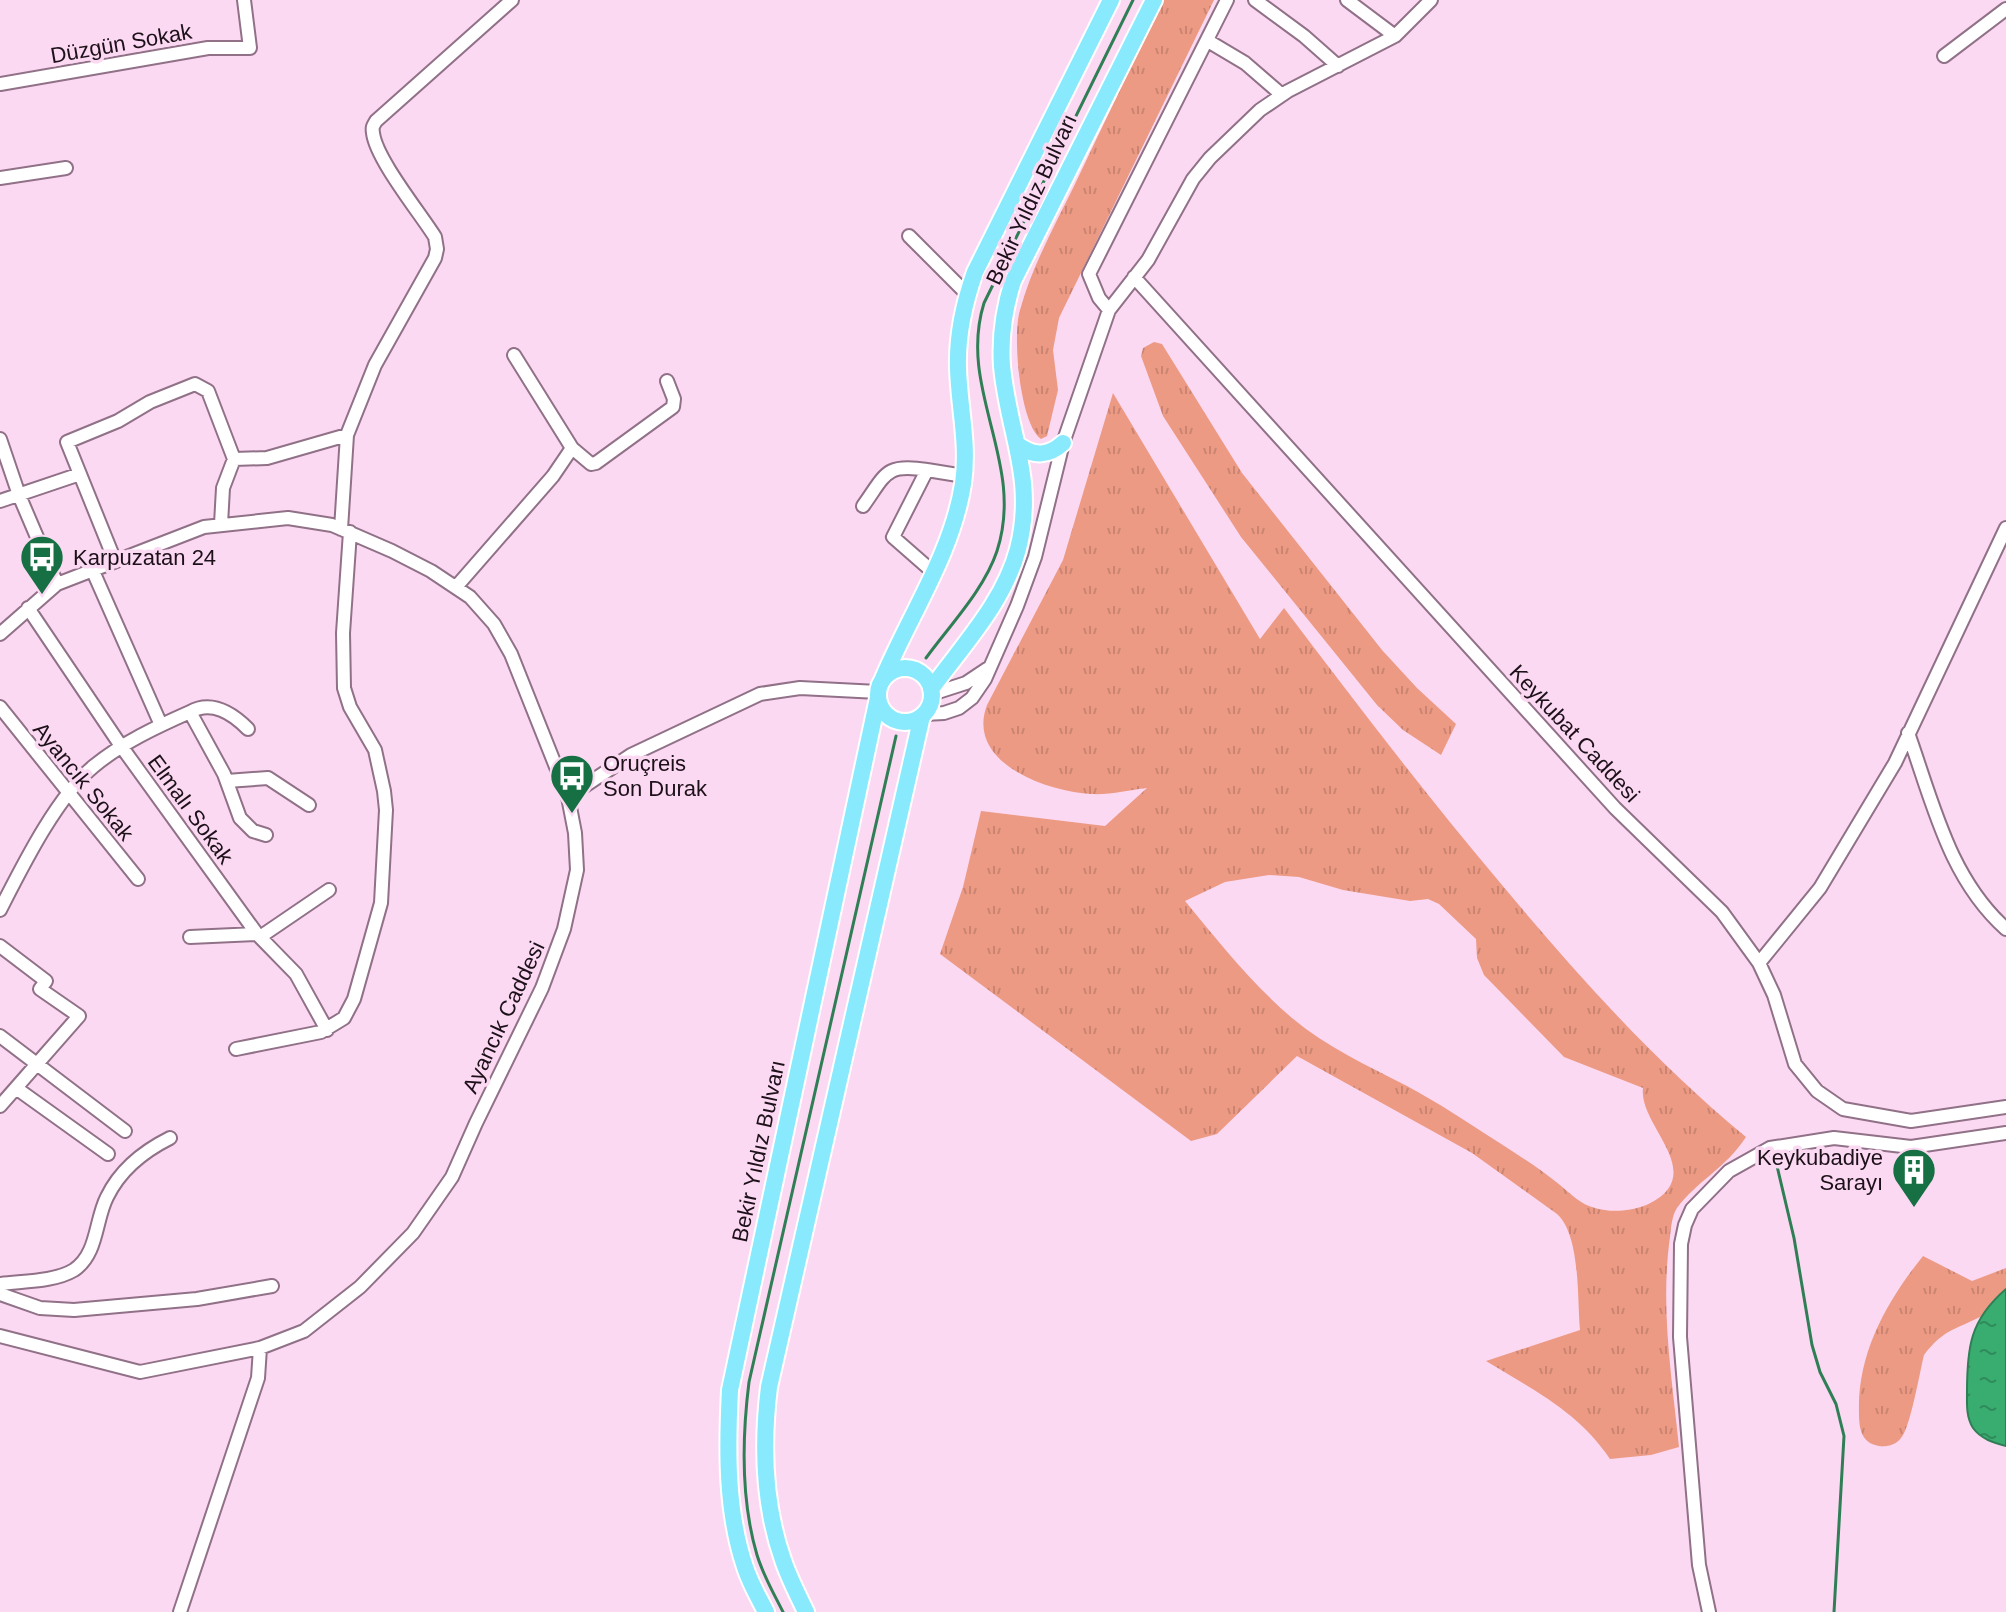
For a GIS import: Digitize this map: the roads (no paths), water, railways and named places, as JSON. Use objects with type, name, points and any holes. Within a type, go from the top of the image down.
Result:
[{"type":"main road","name":"Bekir Yıldız Bulvarı","points":[[766,1612],[746,1571],[734,1521],[727,1440],[730,1390],[879,690],[955,519],[964,476],[966,433],[958,353],[968,295],[980,258],[1111,0]]},
{"type":"main road","name":"Bekir Yıldız Bulvarı","points":[[932,692],[991,608],[1013,565],[1021,533],[1024,501],[1018,445],[1002,358],[1004,320],[1013,281],[1154,0]]},
{"type":"main road","points":[[1018,445],[1027,451],[1043,454],[1063,443]]},
{"type":"main road","points":[[806,1612],[784,1563],[771,1512],[766,1457],[769,1387],[923,715],[930,704],[932,692],[924,676],[908,668],[890,672],[879,690],[886,714],[908,722],[923,715]]},
{"type":"street","name":"Düzgün Sokak","points":[[0,84],[208,48],[250,48],[244,0]]},
{"type":"street","points":[[236,1049],[277,1043],[327,1030],[344,1018],[352,1006],[381,903],[386,810],[375,750],[350,707],[344,688],[347,435],[375,365],[421,286],[437,249],[435,237],[388,168],[373,134],[374,124],[512,0]]},
{"type":"street","points":[[1109,310],[1099,298],[1089,274],[1227,0]]},
{"type":"street","points":[[1255,0],[1338,66]]},
{"type":"street","points":[[1347,0],[1395,36]]},
{"type":"street","points":[[923,715],[944,713],[966,704],[982,685],[1035,557],[1063,443],[1109,310],[1156,246],[1201,167],[1248,121],[1282,95],[1395,36],[1431,0]]},
{"type":"street","points":[[1944,56],[2006,9]]},
{"type":"street","points":[[1208,41],[1245,63],[1282,95]]},
{"type":"street","points":[[0,178],[66,168]]},
{"type":"street","points":[[909,236],[968,295]]},
{"type":"street","name":"Keykubat Caddesi","points":[[1134,277],[1615,808],[1722,912],[1759,963],[1774,995],[1795,1064],[1817,1091],[1843,1109],[1911,1121],[2006,1107]]},
{"type":"street","points":[[514,355],[572,448],[587,463],[596,463],[673,407],[674,399],[667,381]]},
{"type":"street","points":[[115,561],[67,442],[195,384],[208,391],[234,459],[223,488],[221,524]]},
{"type":"street","points":[[234,459],[267,458],[347,435]]},
{"type":"street","points":[[0,439],[19,495],[57,584]]},
{"type":"street","points":[[456,587],[553,476],[572,448]]},
{"type":"street","points":[[863,506],[891,471],[904,466],[964,476]]},
{"type":"street","points":[[927,470],[893,537],[933,572]]},
{"type":"street","points":[[0,501],[80,474]]},
{"type":"street","name":"Ayancık Caddesi","points":[[0,634],[57,584],[204,527],[296,518],[345,531],[410,560],[456,587],[487,614],[511,654],[568,797],[575,833],[577,870],[564,929],[542,988],[452,1177],[413,1233],[360,1287],[304,1331],[260,1348],[140,1372],[0,1336]]},
{"type":"street","points":[[1759,963],[1820,888],[1895,763],[2006,528]]},
{"type":"street","points":[[92,569],[161,725]]},
{"type":"street","name":"Elmalı Sokak","points":[[28,608],[121,746],[259,935],[296,974],[327,1030]]},
{"type":"street","points":[[932,692],[972,681],[991,663]]},
{"type":"street","points":[[568,797],[631,755],[760,694],[800,688],[879,690]]},
{"type":"street","name":"Ayancık Sokak","points":[[0,707],[138,879]]},
{"type":"street","points":[[0,910],[35,845],[69,795],[91,768],[121,746],[201,707],[217,708],[248,729]]},
{"type":"street","points":[[190,712],[227,781],[240,818],[253,831],[266,835]]},
{"type":"street","points":[[1908,733],[1959,870],[1981,904],[2006,929]]},
{"type":"street","points":[[227,781],[268,778],[309,805]]},
{"type":"street","points":[[190,937],[259,935],[329,890]]},
{"type":"street","points":[[0,946],[46,981],[40,989],[79,1016],[0,1106]]},
{"type":"street","points":[[0,1036],[125,1131]]},
{"type":"street","points":[[16,1088],[108,1154]]},
{"type":"street","points":[[1709,1612],[1699,1565],[1681,1367],[1681,1244],[1692,1209],[1729,1171],[1770,1148],[1834,1138],[1911,1147],[2006,1133]]},
{"type":"street","points":[[0,1284],[61,1275],[77,1268],[89,1252],[105,1199],[112,1187],[138,1158],[170,1138]]},
{"type":"street","points":[[0,1294],[40,1308],[74,1310],[159,1304],[272,1286]]},
{"type":"street","points":[[180,1612],[258,1378],[260,1348]]},
{"type":"water","points":[[2006,1289],[2006,1446],[1976,1432],[1969,1419],[1967,1401],[1968,1361],[1973,1335],[1985,1312]]},
{"type":"waterway","points":[[926,658],[984,580],[997,551],[1004,518],[999,456],[979,366],[978,335],[984,303],[1133,0]]},
{"type":"waterway","points":[[783,1612],[759,1562],[748,1513],[744,1447],[749,1382],[896,736]]},
{"type":"waterway","points":[[1777,1166],[1794,1238],[1812,1345],[1820,1372],[1836,1404],[1844,1436],[1834,1612]]},
{"type":"place","name":"Karpuzatan 24","points":[[42,596]]},
{"type":"place","name":"Oruçreis Son Durak","points":[[572,815]]},
{"type":"place","name":"Keykubadiye Sarayı","points":[[1914,1209]]}]
